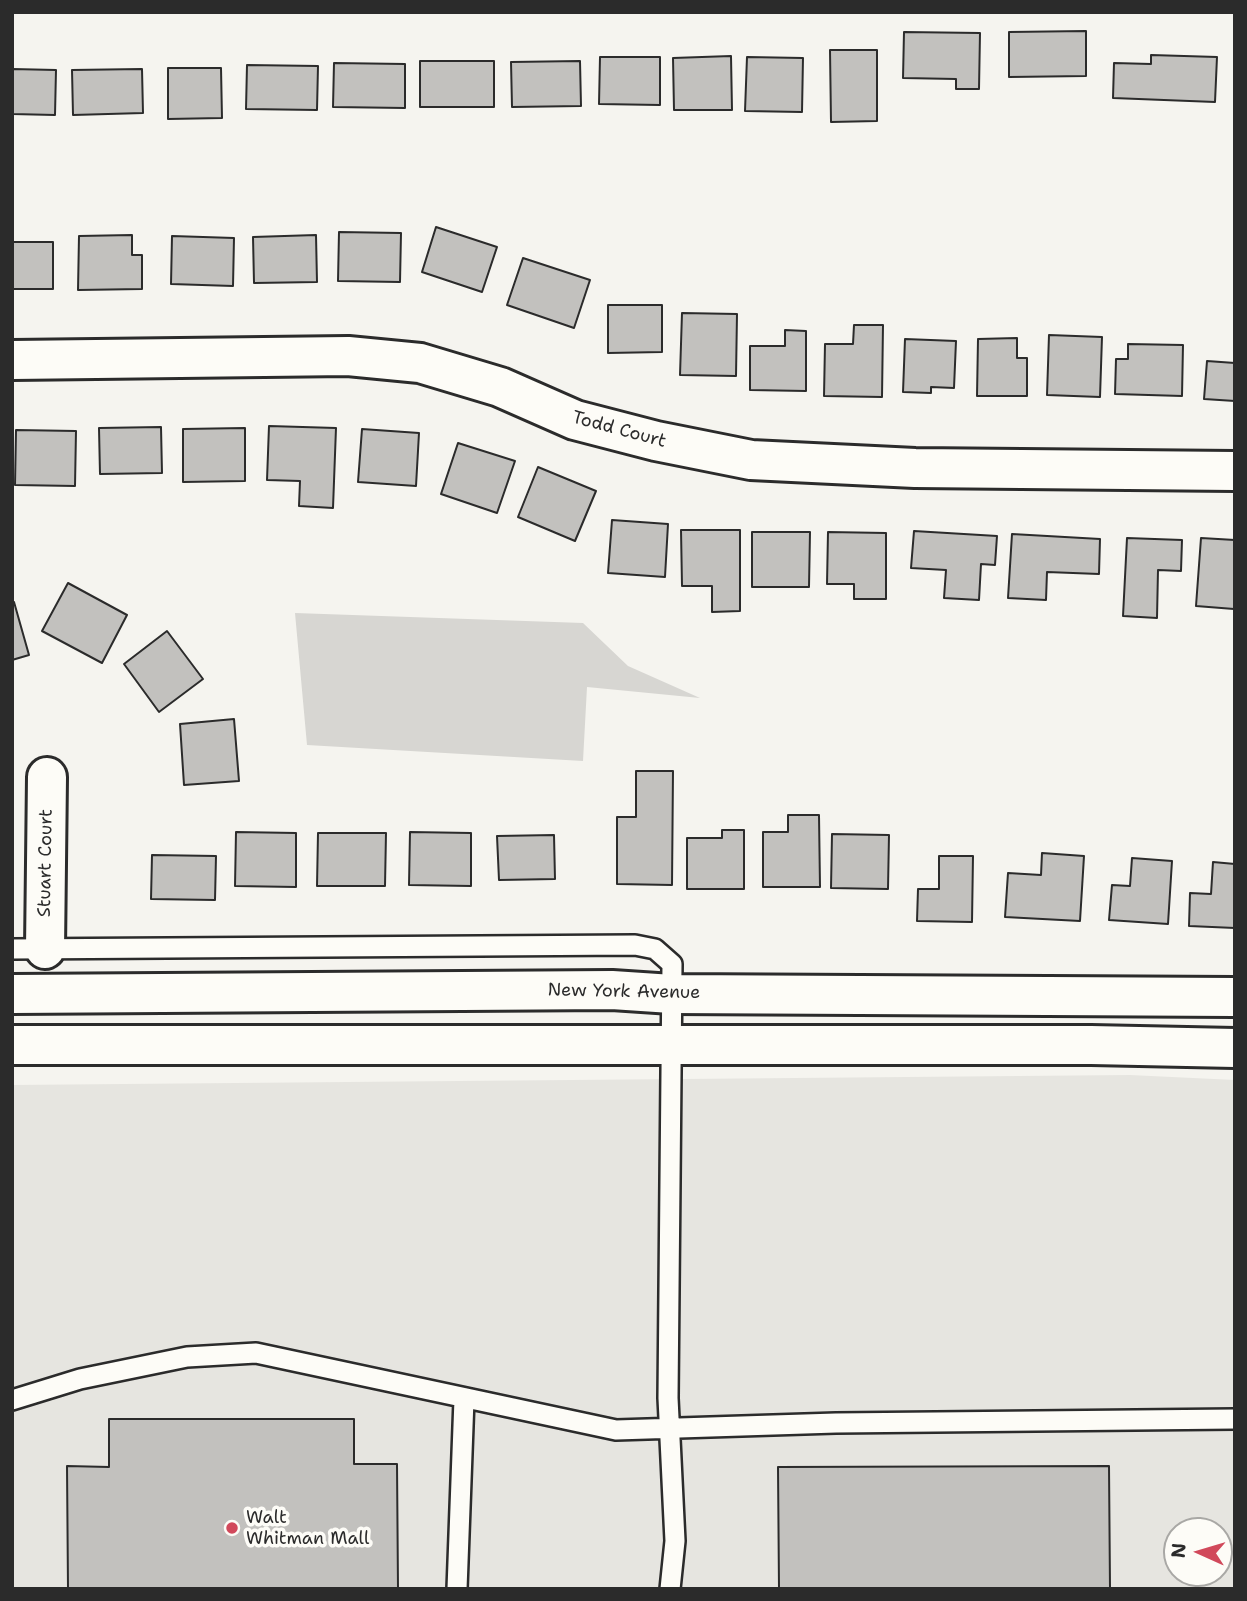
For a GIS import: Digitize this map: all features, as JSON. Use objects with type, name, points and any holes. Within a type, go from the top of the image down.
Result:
[{"type":"street","name":"Todd Court","points":[[12,360],[348,356],[420,363],[500,387],[575,420],[656,442],[751,460],[915,468],[1235,471]]},
{"type":"street","name":"Stuart Court","points":[[29,949],[47,777]]},
{"type":"street","name":"New York Avenue","points":[[12,994],[598,990],[672,994],[1235,997]]},
{"type":"street","points":[[12,1045],[1091,1045],[1235,1048]]},
{"type":"lane","points":[[29,949],[635,945],[655,949],[672,964],[669,1429],[675,1541],[670,1589]]},
{"type":"lane","points":[[12,1400],[80,1379],[187,1357],[256,1353],[616,1430],[836,1423],[1235,1419]]},
{"type":"lane","points":[[457,1589],[464,1399]]},
{"type":"shaded area","points":[[295,613],[583,623],[628,666],[700,698],[587,687],[583,761],[307,745]]},
{"type":"shaded area","points":[[1130,1075],[1235,1080],[1235,1589],[12,1589],[12,1085]]},
{"type":"building","points":[[1086,31],[1086,76],[1009,77],[1009,32]]},
{"type":"building","points":[[904,32],[980,33],[979,89],[956,89],[956,79],[903,78]]},
{"type":"building","points":[[830,50],[877,50],[877,121],[831,122]]},
{"type":"building","points":[[1151,55],[1217,57],[1215,102],[1113,98],[1114,63],[1151,64]]},
{"type":"building","points":[[731,56],[732,110],[674,110],[673,58]]},
{"type":"building","points":[[600,57],[660,57],[660,105],[599,104]]},
{"type":"building","points":[[747,57],[803,58],[802,112],[745,111]]},
{"type":"building","points":[[420,61],[494,61],[494,107],[420,107]]},
{"type":"building","points":[[580,61],[581,106],[512,107],[511,62]]},
{"type":"building","points":[[334,63],[405,64],[405,108],[333,107]]},
{"type":"building","points":[[247,65],[318,66],[317,110],[246,109]]},
{"type":"building","points":[[168,68],[221,68],[222,118],[168,119]]},
{"type":"building","points":[[12,69],[56,70],[55,115],[12,114]]},
{"type":"building","points":[[142,69],[143,113],[73,115],[72,70]]},
{"type":"building","points":[[436,227],[497,247],[482,292],[422,272]]},
{"type":"building","points":[[339,232],[401,233],[400,282],[338,281]]},
{"type":"building","points":[[132,235],[132,255],[142,255],[142,289],[78,290],[79,236]]},
{"type":"building","points":[[316,235],[317,282],[254,283],[253,237]]},
{"type":"building","points":[[172,236],[234,238],[233,286],[171,284]]},
{"type":"building","points":[[12,242],[53,242],[53,289],[12,289]]},
{"type":"building","points":[[523,258],[590,280],[574,328],[507,305]]},
{"type":"building","points":[[608,305],[662,305],[662,352],[608,353]]},
{"type":"building","points":[[682,313],[737,314],[736,376],[680,375]]},
{"type":"building","points":[[854,325],[883,325],[882,397],[824,396],[825,344],[853,344]]},
{"type":"building","points":[[785,330],[806,331],[806,391],[750,390],[750,346],[785,346]]},
{"type":"building","points":[[1049,335],[1102,337],[1100,397],[1047,395]]},
{"type":"building","points":[[1017,338],[1017,358],[1027,358],[1027,396],[977,396],[978,339]]},
{"type":"building","points":[[905,339],[956,341],[954,388],[931,387],[931,393],[903,392]]},
{"type":"building","points":[[1128,344],[1183,345],[1182,396],[1115,394],[1116,359],[1128,359]]},
{"type":"building","points":[[1207,361],[1235,363],[1235,401],[1204,399]]},
{"type":"building","points":[[269,426],[336,428],[333,508],[299,506],[300,481],[267,480]]},
{"type":"building","points":[[161,427],[162,473],[100,474],[99,428]]},
{"type":"building","points":[[245,428],[245,481],[183,482],[183,429]]},
{"type":"building","points":[[362,429],[419,433],[416,486],[358,482]]},
{"type":"building","points":[[16,430],[76,431],[75,486],[15,485]]},
{"type":"building","points":[[458,443],[515,461],[497,513],[441,494]]},
{"type":"building","points":[[538,467],[596,491],[575,541],[518,517]]},
{"type":"building","points":[[612,520],[668,524],[665,577],[608,573]]},
{"type":"building","points":[[681,530],[740,530],[740,611],[712,612],[712,586],[682,586]]},
{"type":"building","points":[[914,531],[997,536],[995,565],[981,564],[979,600],[944,598],[946,570],[911,568]]},
{"type":"building","points":[[752,532],[810,532],[809,587],[752,587]]},
{"type":"building","points":[[828,532],[886,533],[886,599],[854,599],[854,584],[827,584]]},
{"type":"building","points":[[1012,534],[1100,539],[1099,574],[1047,572],[1046,600],[1008,598]]},
{"type":"building","points":[[1127,538],[1182,540],[1181,571],[1158,570],[1157,618],[1123,616]]},
{"type":"building","points":[[1201,538],[1235,540],[1234,609],[1196,606]]},
{"type":"building","points":[[68,583],[127,615],[102,663],[42,631]]},
{"type":"building","points":[[14,602],[29,655],[12,660],[12,603]]},
{"type":"building","points":[[167,631],[203,679],[159,712],[124,664]]},
{"type":"building","points":[[234,719],[239,781],[184,785],[180,724]]},
{"type":"building","points":[[636,771],[673,771],[672,885],[617,884],[617,817],[636,817]]},
{"type":"building","points":[[788,815],[819,815],[820,887],[763,887],[763,832],[788,832]]},
{"type":"building","points":[[722,830],[744,830],[744,889],[687,889],[687,838],[722,838]]},
{"type":"building","points":[[236,832],[296,833],[296,887],[235,886]]},
{"type":"building","points":[[410,832],[471,833],[471,886],[409,885]]},
{"type":"building","points":[[318,833],[386,833],[385,886],[317,886]]},
{"type":"building","points":[[832,834],[889,835],[888,889],[831,888]]},
{"type":"building","points":[[554,835],[555,879],[499,880],[497,836]]},
{"type":"building","points":[[1042,853],[1084,856],[1080,921],[1005,917],[1008,873],[1041,875]]},
{"type":"building","points":[[152,855],[216,856],[215,900],[151,899]]},
{"type":"building","points":[[939,856],[973,856],[972,922],[917,921],[918,889],[939,889]]},
{"type":"building","points":[[1132,858],[1172,861],[1168,924],[1109,920],[1112,885],[1130,886]]},
{"type":"building","points":[[1213,862],[1235,864],[1235,928],[1189,926],[1190,893],[1211,894]]},
{"type":"building","name":"Walt Whitman Mall","points":[[109,1419],[354,1419],[354,1464],[397,1464],[398,1589],[68,1589],[67,1466],[109,1467]]},
{"type":"building","points":[[1109,1466],[1110,1589],[779,1589],[778,1467]]},
{"type":"place","name":"Walt Whitman Mall","points":[[232,1528]]}]
